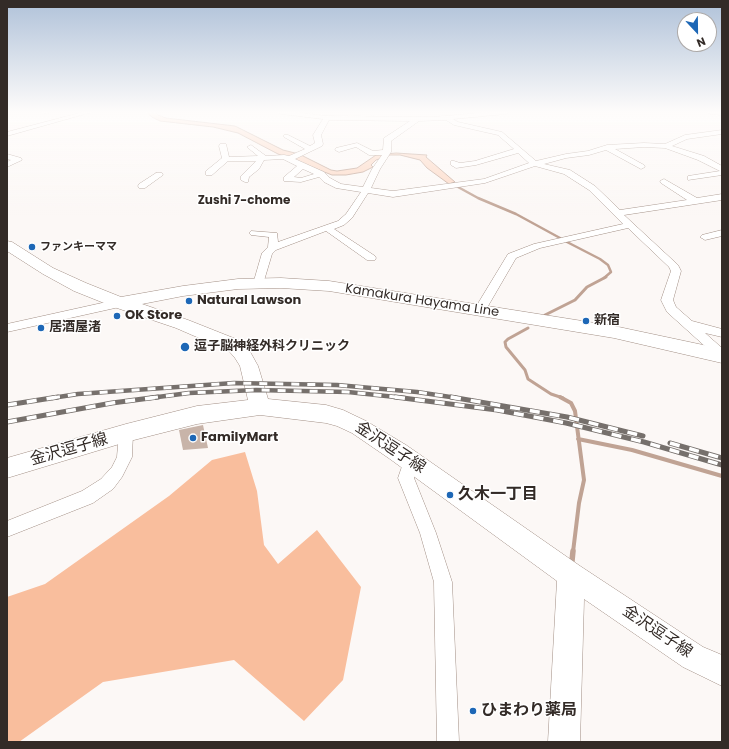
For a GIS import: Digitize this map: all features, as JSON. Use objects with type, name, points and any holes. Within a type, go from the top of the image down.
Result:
[{"type":"main road","points":[[7,245],[63,279],[120,304],[182,324],[235,346],[249,366],[260,407]]},
{"type":"main road","name":"Kamakura Hayama Line","points":[[120,304],[210,287],[281,283],[349,288],[620,333],[722,356]]},
{"type":"main road","name":"金沢逗子線","points":[[7,468],[126,433],[197,415],[260,407],[326,414],[342,419],[359,427],[411,460],[572,575],[693,657],[722,671]]},
{"type":"main road","points":[[564,742],[572,575]]},
{"type":"street","points":[[223,147],[226,158]]},
{"type":"street","points":[[251,147],[262,156],[262,158]]},
{"type":"street","points":[[307,147],[311,149]]},
{"type":"street","points":[[291,159],[314,147]]},
{"type":"street","points":[[339,150],[350,147]]},
{"type":"street","points":[[361,147],[372,153],[386,154]]},
{"type":"street","points":[[258,284],[267,253],[273,248],[341,223],[348,216],[366,190],[376,169],[386,154],[387,147]]},
{"type":"street","points":[[516,147],[535,164],[567,172],[579,178],[592,188],[673,265],[676,271],[667,300],[671,309],[688,325],[710,342],[722,356]]},
{"type":"street","points":[[209,173],[226,158],[284,157],[321,174],[327,180],[339,186],[393,194],[492,180],[535,164],[566,156],[589,153],[607,147],[641,167]]},
{"type":"street","points":[[669,147],[701,158],[722,169]]},
{"type":"street","points":[[454,162],[459,166],[476,163],[519,150]]},
{"type":"street","points":[[7,156],[18,160],[7,165]]},
{"type":"street","points":[[245,180],[245,176],[256,167],[262,158]]},
{"type":"street","points":[[466,158],[476,163]]},
{"type":"street","points":[[302,165],[287,178],[301,180],[321,174]]},
{"type":"street","points":[[691,178],[722,173]]},
{"type":"street","points":[[142,186],[159,175]]},
{"type":"street","points":[[664,181],[695,201]]},
{"type":"street","points":[[617,213],[722,197]]},
{"type":"street","points":[[480,310],[512,256],[537,246],[630,225]]},
{"type":"street","points":[[327,228],[371,258]]},
{"type":"street","points":[[254,233],[274,235],[273,248]]},
{"type":"street","points":[[705,237],[722,233]]},
{"type":"street","points":[[7,328],[120,304]]},
{"type":"street","points":[[688,325],[722,333]]},
{"type":"street","points":[[7,529],[87,497],[107,484],[117,472],[124,457],[126,433]]},
{"type":"street","points":[[411,460],[406,478],[428,533],[443,582],[448,742]]},
{"type":"shaded area","points":[[265,147],[277,147],[299,154],[331,170],[337,171],[357,168],[376,155],[396,153],[427,155],[426,157],[455,182],[449,184],[427,168],[420,160],[400,155],[390,155],[376,160],[371,165],[373,167],[363,172],[346,175],[332,175],[278,154]]},
{"type":"shaded area","points":[[245,452],[257,491],[264,545],[278,564],[317,530],[361,587],[343,680],[304,721],[234,660],[103,682],[19,742],[7,742],[7,597],[45,584],[169,496],[212,460]]},
{"type":"building","name":"FamilyMart","points":[[203,425],[208,448],[183,450],[179,430]]},
{"type":"waterway","points":[[458,187],[478,198],[516,214],[560,238]]},
{"type":"waterway","points":[[567,242],[600,259],[608,265],[611,272],[604,278]]},
{"type":"waterway","points":[[545,315],[575,300],[587,287],[606,277]]},
{"type":"waterway","points":[[528,328],[508,339],[505,342],[506,347],[525,370],[528,379],[551,394],[560,397]]},
{"type":"waterway","points":[[560,397],[571,403],[575,411],[579,439]]},
{"type":"waterway","points":[[573,552],[579,503],[584,480],[579,439]]},
{"type":"waterway","points":[[579,439],[632,450],[722,476]]},
{"type":"waterway","points":[[572,561],[573,551]]},
{"type":"railway","points":[[52,398],[78,394],[234,383],[337,385],[417,392],[455,398]]},
{"type":"railway","points":[[150,398],[189,393],[256,390],[348,392],[405,398]]},
{"type":"railway","points":[[7,405],[58,397]]},
{"type":"railway","points":[[7,422],[112,403],[158,397]]},
{"type":"railway","points":[[395,397],[497,410],[566,423],[644,442],[722,465]]},
{"type":"railway","points":[[451,397],[455,398]]},
{"type":"railway","points":[[455,398],[567,417],[643,436]]},
{"type":"railway","points":[[670,443],[722,458]]},
{"type":"place","name":"ファンキーママ","points":[[32,247]]},
{"type":"place","name":"Natural Lawson","points":[[189,301]]},
{"type":"place","name":"OK Store","points":[[117,316]]},
{"type":"place","name":"新宿","points":[[586,321]]},
{"type":"place","name":"居酒屋渚","points":[[41,328]]},
{"type":"place","name":"逗子脳神経外科クリニック","points":[[185,347]]},
{"type":"place","name":"FamilyMart","points":[[193,438]]},
{"type":"place","name":"久木一丁目","points":[[450,495]]},
{"type":"place","name":"ひまわり薬局","points":[[473,711]]},
{"type":"district","name":"Zushi 7-chome","points":[[244,201]]}]
